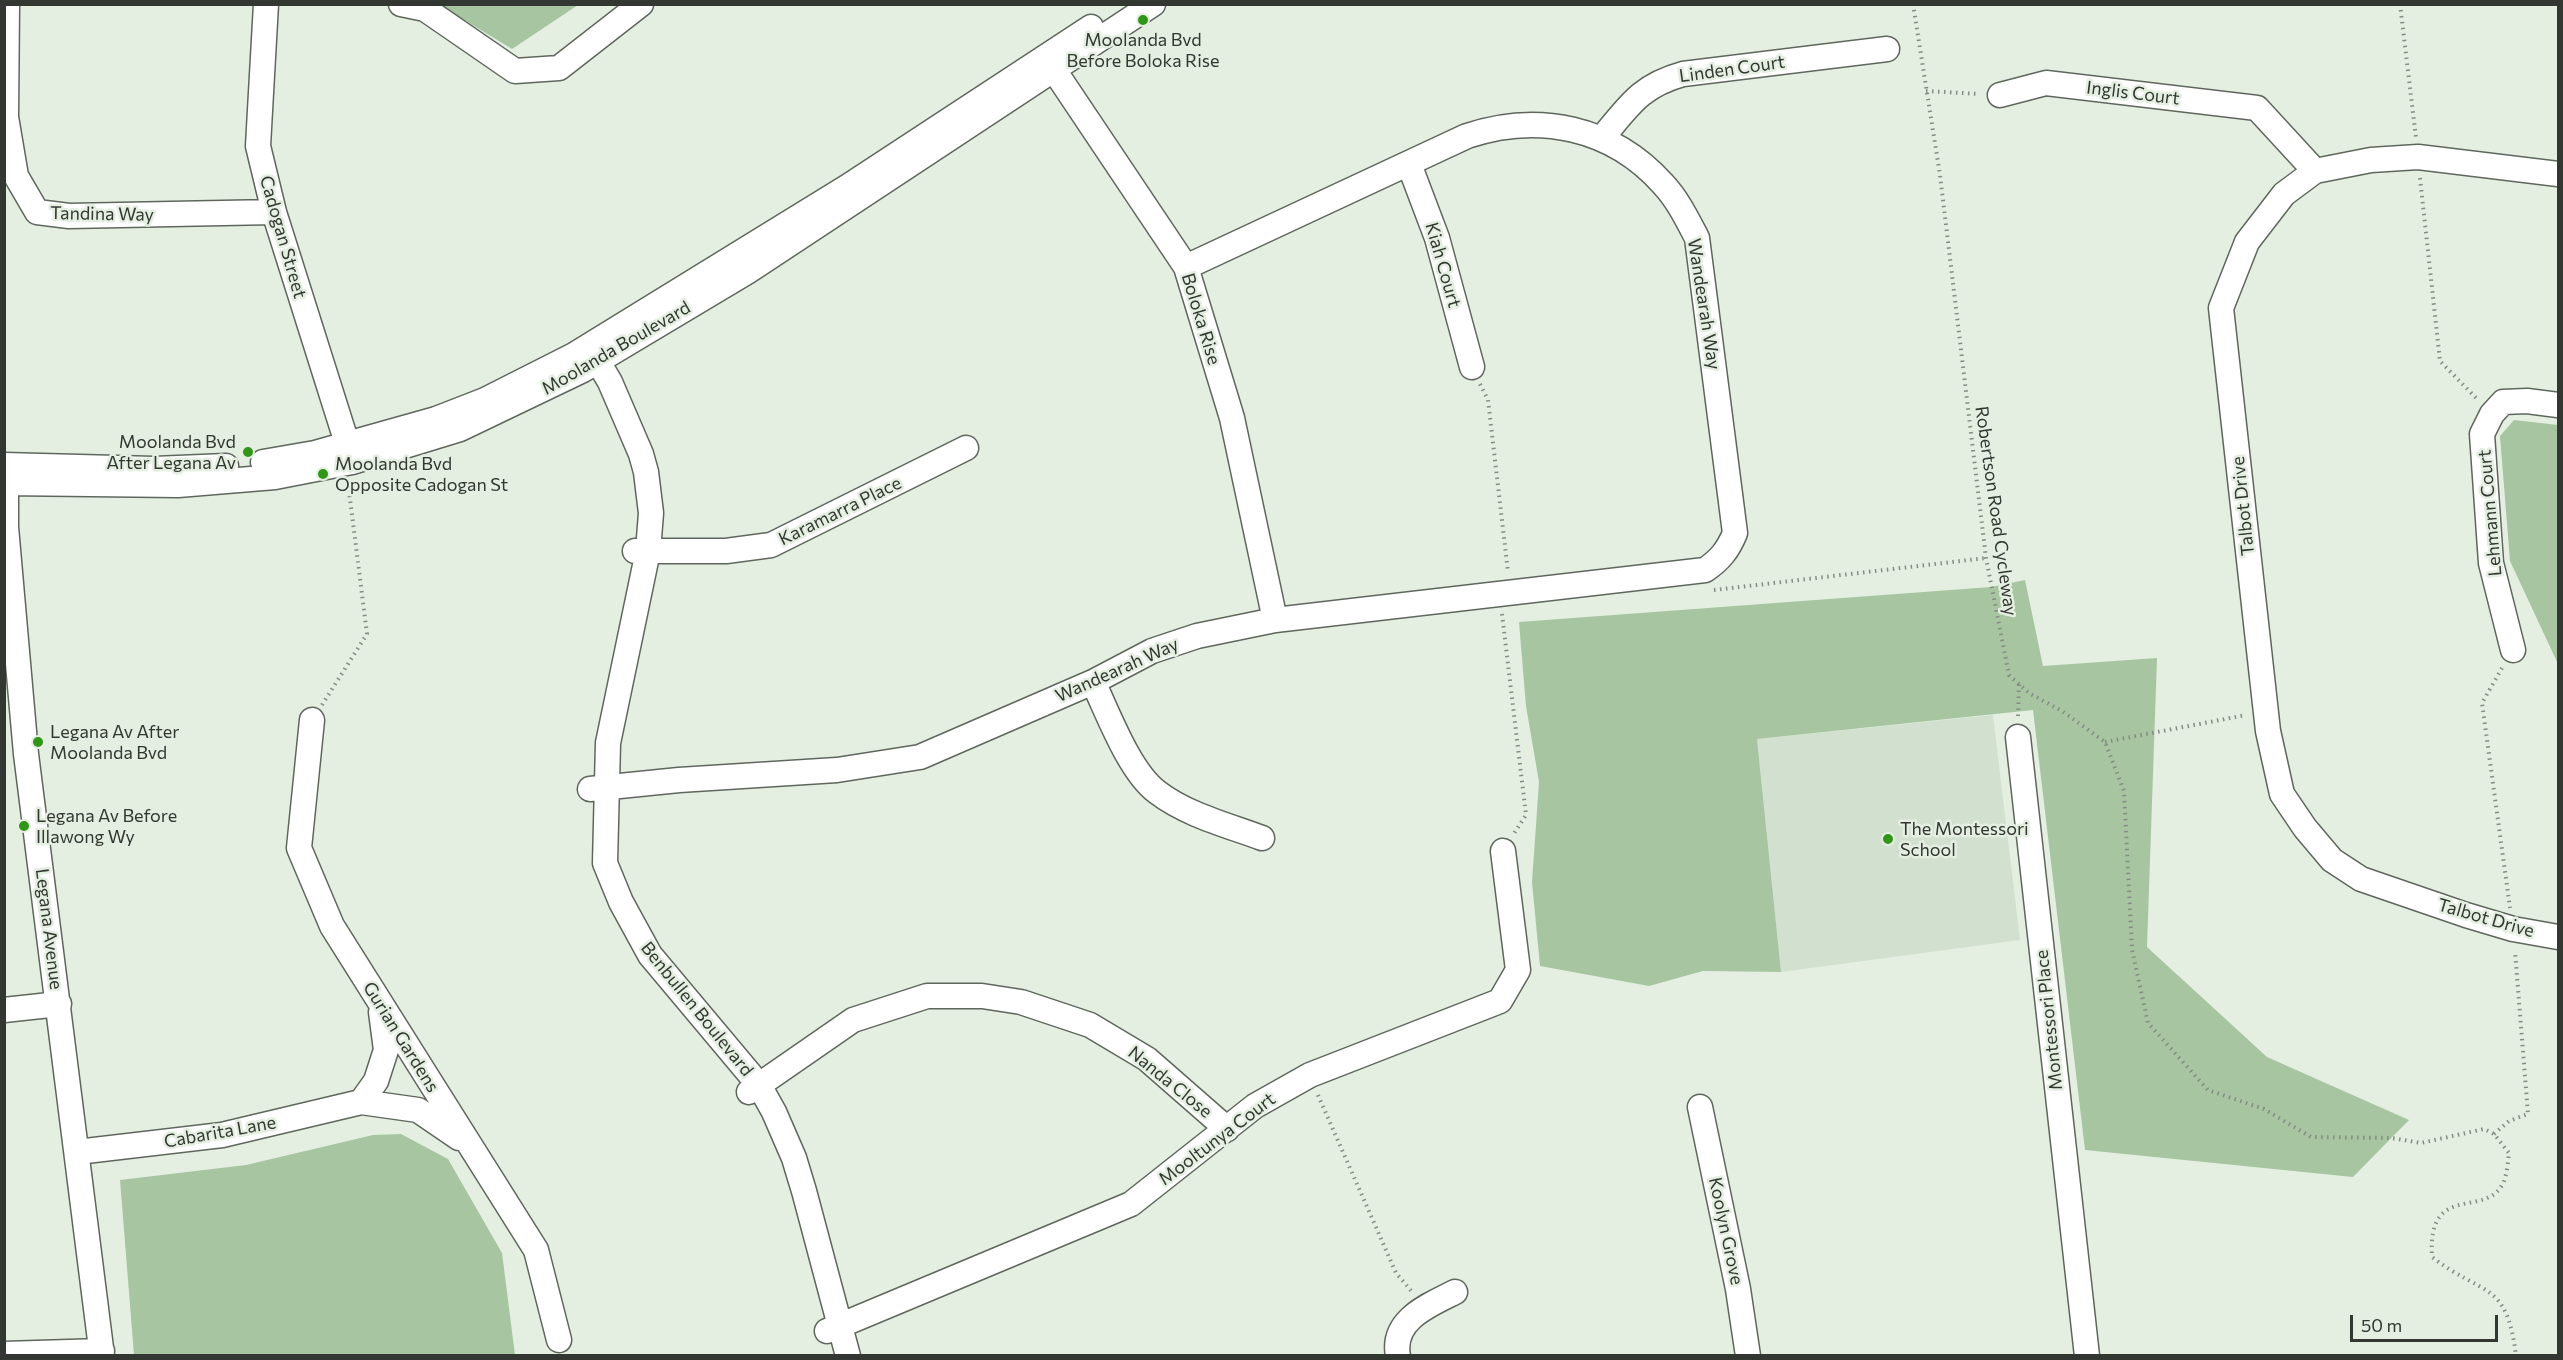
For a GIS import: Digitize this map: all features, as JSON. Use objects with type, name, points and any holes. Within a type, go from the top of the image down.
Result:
[{"type":"street","name":"Tandina Way","points":[[7,4],[6,117],[16,176],[37,212],[69,216],[274,212]]},
{"type":"street","name":"Cadogan Street","points":[[266,4],[258,146],[274,212],[349,461]]},
{"type":"street","points":[[401,4],[425,9],[515,71],[559,68],[641,4]]},
{"type":"street","name":"Moolanda Boulevard","points":[[5,474],[178,486],[275,477],[349,461],[460,429],[765,260],[1049,62],[1126,4]]},
{"type":"street","name":"Moolanda Boulevard","points":[[1049,62],[1153,4]]},
{"type":"street","name":"Linden Court","points":[[1602,138],[1639,95],[1659,80],[1683,74],[1887,49]]},
{"type":"street","name":"Boloka Rise","points":[[1049,62],[1186,267],[1232,418],[1275,620]]},
{"type":"street","name":"Inglis Court","points":[[2000,95],[2046,83],[2257,108],[2314,171]]},
{"type":"street","name":"Wandearah Way","points":[[598,788],[679,780],[837,770],[920,757],[1093,682],[1163,647],[1197,636],[1275,620],[1705,570],[1718,561],[1735,533],[1697,238],[1682,209],[1664,184],[1624,151],[1602,138],[1554,126],[1521,123],[1494,127],[1467,136],[1186,267]]},
{"type":"street","name":"Talbot Drive","points":[[2559,174],[2418,157],[2372,160],[2314,171],[2284,194],[2247,242],[2221,308],[2266,711],[2282,794],[2305,828],[2332,860],[2361,879],[2513,929],[2559,937]]},
{"type":"street","name":"Kiah Court","points":[[1409,164],[1437,238],[1472,367]]},
{"type":"street","name":"Benbullen Boulevard","points":[[586,358],[628,423],[646,472],[651,513],[608,674],[591,851],[597,881],[608,909],[641,966],[754,1089],[785,1169],[834,1328],[848,1356]]},
{"type":"street","points":[[2492,414],[2503,402],[2527,401],[2559,405]]},
{"type":"street","name":"Lehmann Court","points":[[2492,414],[2482,434],[2491,563],[2512,650]]},
{"type":"street","name":"Karamarra Place","points":[[641,551],[726,551],[771,545],[966,448]]},
{"type":"street","name":"Legana Avenue","points":[[5,474],[15,755],[58,1004],[102,1353]]},
{"type":"street","points":[[1093,682],[1139,771],[1155,791],[1187,810],[1262,838]]},
{"type":"street","name":"Gurian Gardens","points":[[312,720],[299,848],[332,926],[536,1250],[560,1340]]},
{"type":"street","name":"Montessori Place","points":[[2018,737],[2087,1356]]},
{"type":"street","name":"Mooltunya Court","points":[[834,1328],[1131,1204],[1255,1106],[1310,1076],[1500,1001],[1518,970],[1503,851]]},
{"type":"street","name":"Nanda Close","points":[[754,1089],[853,1020],[927,996],[982,996],[1021,1002],[1090,1025],[1147,1059],[1227,1129]]},
{"type":"street","points":[[361,1102],[376,1081],[386,1050],[380,1003]]},
{"type":"street","points":[[4,1010],[58,1004]]},
{"type":"street","name":"Cabarita Lane","points":[[77,1152],[222,1135],[361,1102],[418,1110],[469,1145]]},
{"type":"street","name":"Koolyn Grove","points":[[1700,1107],[1738,1289],[1748,1356]]},
{"type":"street","points":[[1398,1356],[1400,1331],[1425,1308],[1455,1292]]},
{"type":"street","name":"Benbullen Boulevard","points":[[834,1328],[834,1356]]},
{"type":"street","points":[[4,1354],[102,1353]]},
{"type":"path","name":"Robertson Road Cycleway","points":[[1914,4],[1941,187],[1986,558],[2009,675],[2105,742]]},
{"type":"path","points":[[2400,4],[2440,361],[2492,414]]},
{"type":"path","points":[[1926,91],[2000,95]]},
{"type":"path","points":[[1472,367],[1488,400],[1526,815],[1503,851]]},
{"type":"path","points":[[312,720],[367,634],[349,461]]},
{"type":"path","points":[[1703,591],[1986,558]]},
{"type":"path","points":[[2494,1134],[2509,1120],[2528,1114],[2513,929],[2482,703],[2512,650]]},
{"type":"path","points":[[2018,737],[2019,684]]},
{"type":"path","points":[[2266,711],[2105,742],[2124,791],[2132,950],[2148,1023],[2208,1090],[2264,1109],[2311,1137],[2392,1138],[2421,1143],[2484,1129],[2494,1134],[2509,1153],[2503,1183],[2490,1196],[2450,1206],[2433,1227],[2432,1257],[2499,1298],[2509,1315],[2516,1356]]},
{"type":"path","points":[[1310,1076],[1396,1273],[1425,1308]]},
{"type":"shaded area","name":"The Montessori School","points":[[1993,715],[2020,940],[1781,972],[1757,739]]},
{"type":"green space","points":[[440,5],[578,5],[512,49]]},
{"type":"green space","points":[[2514,420],[2558,425],[2558,664],[2510,561],[2500,436]]},
{"type":"green space","points":[[2025,580],[2043,666],[2157,658],[2147,947],[2267,1057],[2409,1120],[2353,1177],[2085,1150],[2033,710],[1757,739],[1781,972],[1703,971],[1649,986],[1540,966],[1532,882],[1539,782],[1526,706],[1519,622],[1991,587]]},
{"type":"green space","points":[[401,1134],[448,1159],[502,1253],[515,1355],[134,1355],[120,1180],[246,1165],[373,1135]]},
{"type":"place","name":"Moolanda Bvd Before Boloka Rise","points":[[1143,20]]},
{"type":"place","name":"Moolanda Bvd After Legana Av","points":[[248,452]]},
{"type":"place","name":"Moolanda Bvd Opposite Cadogan St","points":[[323,474]]},
{"type":"place","name":"Legana Av After Moolanda Bvd","points":[[38,742]]},
{"type":"place","name":"Legana Av Before Illawong Wy","points":[[24,826]]},
{"type":"place","name":"The Montessori School","points":[[1888,839]]}]
